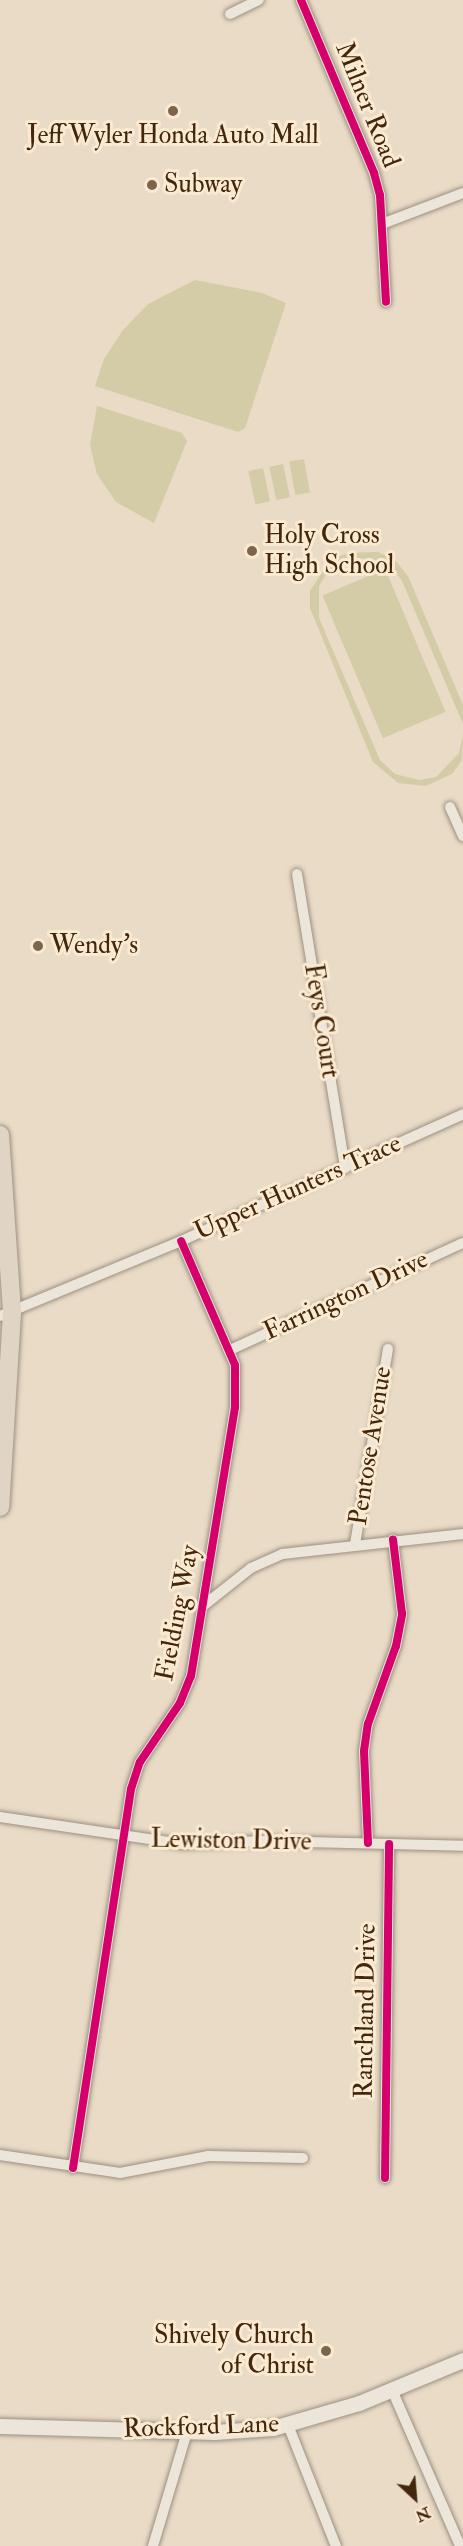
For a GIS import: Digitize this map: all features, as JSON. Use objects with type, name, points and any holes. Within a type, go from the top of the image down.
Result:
[{"type":"main road","points":[[0,1135],[6,1314],[0,1507]]},
{"type":"main road","name":"Rockford Lane","points":[[1,2429],[187,2432],[288,2425],[392,2390],[463,2360]]},
{"type":"street","points":[[230,14],[259,0]]},
{"type":"street","name":"Milner Road","points":[[301,0],[374,174],[382,224],[386,302]]},
{"type":"street","points":[[382,224],[463,193]]},
{"type":"street","points":[[450,807],[463,836]]},
{"type":"street","name":"Feys Court","points":[[297,874],[345,1168]]},
{"type":"street","name":"Upper Hunters Trace","points":[[6,1314],[181,1241],[463,1114]]},
{"type":"street","name":"Fielding Way","points":[[73,2168],[130,1789],[140,1762],[186,1691],[204,1606],[236,1399],[235,1365],[230,1350],[181,1241]]},
{"type":"street","name":"Farrington Drive","points":[[230,1350],[463,1243]]},
{"type":"street","name":"Pentose Avenue","points":[[355,1544],[388,1349]]},
{"type":"street","points":[[204,1606],[262,1562],[309,1549],[463,1534]]},
{"type":"street","points":[[368,1843],[364,1751],[368,1724],[396,1646],[402,1614],[393,1540]]},
{"type":"street","name":"Lewiston Drive","points":[[0,1817],[182,1844],[368,1843],[463,1846]]},
{"type":"street","name":"Ranchland Drive","points":[[385,2178],[389,1844]]},
{"type":"street","points":[[0,2155],[73,2168],[120,2173],[208,2156],[303,2158]]},
{"type":"street","points":[[392,2390],[460,2546]]},
{"type":"street","points":[[288,2425],[336,2546]]},
{"type":"street","points":[[153,2546],[187,2432]]},
{"type":"shaded area","points":[[195,280],[262,293],[286,303],[245,428],[238,432],[95,386],[104,359],[123,330],[148,304]]},
{"type":"shaded area","points":[[97,406],[182,433],[187,441],[154,523],[116,502],[97,474],[90,445]]},
{"type":"shaded area","points":[[304,459],[310,492],[295,495],[289,462]]},
{"type":"shaded area","points":[[283,464],[290,497],[276,500],[269,467]]},
{"type":"shaded area","points":[[263,468],[270,501],[255,504],[248,471]]},
{"type":"shaded area","points":[[378,552],[395,560],[408,576],[463,705],[463,724],[402,581],[393,569],[380,561],[359,558],[329,570],[319,586],[319,618],[380,760],[395,774],[419,780],[436,777],[459,753],[463,734],[462,760],[452,774],[426,786],[398,783],[373,762],[310,608],[310,591],[330,560],[348,553]]},
{"type":"shaded area","points":[[385,569],[446,712],[383,738],[322,596]]},
{"type":"cycle path","points":[[301,0],[374,173],[380,195],[386,302]]},
{"type":"cycle path","points":[[73,2168],[131,1789],[140,1762],[180,1703],[191,1676],[235,1407],[235,1365],[181,1241]]},
{"type":"cycle path","points":[[368,1843],[364,1751],[368,1724],[396,1646],[402,1614],[393,1540]]},
{"type":"cycle path","points":[[385,2178],[389,1844]]},
{"type":"place","name":"Jeff Wyler Honda Auto Mall","points":[[173,111]]},
{"type":"place","name":"Subway","points":[[152,185]]},
{"type":"place","name":"Holy Cross High School","points":[[252,551]]},
{"type":"place","name":"Wendy's","points":[[38,946]]},
{"type":"place","name":"Shively Church of Christ","points":[[326,2351]]}]
